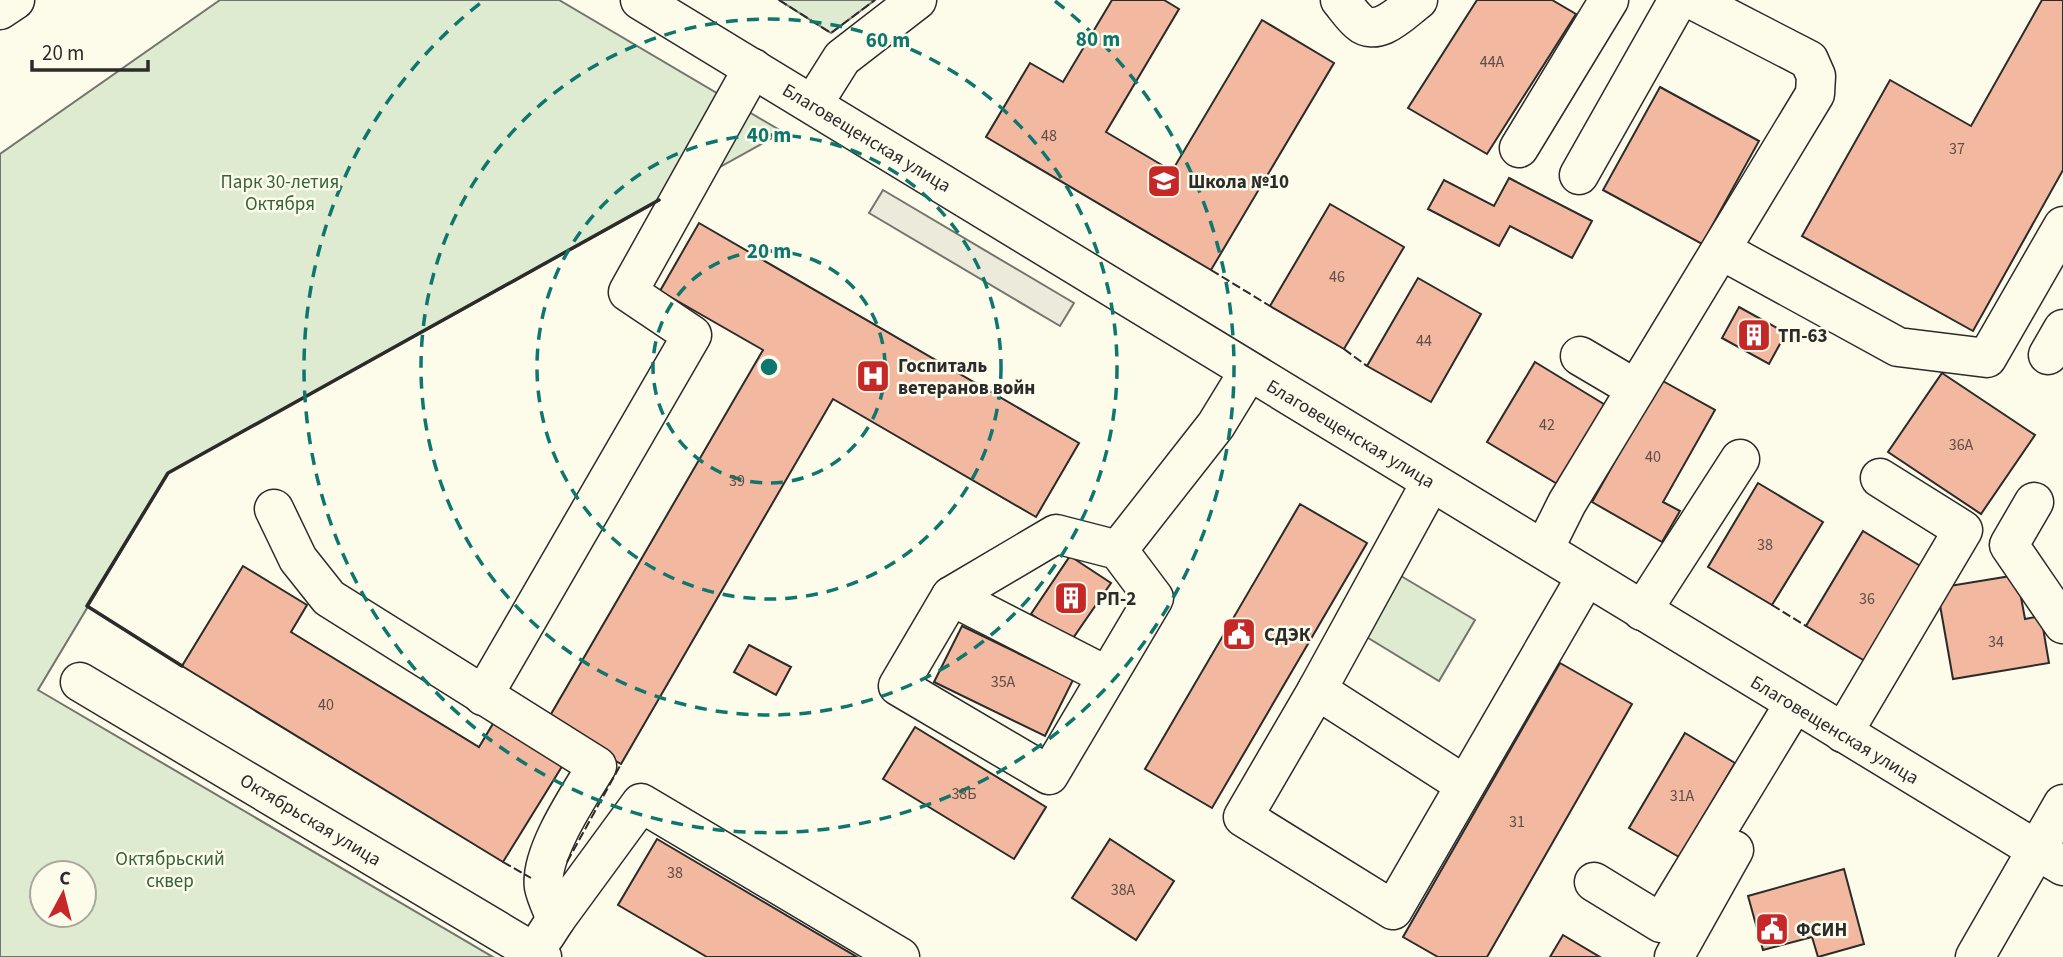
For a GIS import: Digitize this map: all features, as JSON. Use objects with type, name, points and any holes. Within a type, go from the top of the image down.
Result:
[{"type":"street","points":[[0,10],[15,0]]},
{"type":"street","name":"Благовещенская улица","points":[[640,0],[2049,858]]},
{"type":"street","points":[[813,104],[842,58],[917,0]]},
{"type":"street","points":[[1340,0],[1359,22],[1371,27],[1385,25],[1418,0]]},
{"type":"street","points":[[1519,148],[1609,0]]},
{"type":"street","points":[[1579,176],[1678,0]]},
{"type":"street","points":[[1544,549],[1567,503],[1815,94],[1816,76],[1809,60],[1693,0]]},
{"type":"street","points":[[483,696],[692,334],[628,292],[753,68]]},
{"type":"street","points":[[1721,250],[1898,347],[1987,358],[2063,226]]},
{"type":"street","points":[[1580,356],[1636,389]]},
{"type":"street","points":[[1118,550],[1216,425],[1249,371]]},
{"type":"street","points":[[1642,611],[1740,458]]},
{"type":"street","points":[[1880,478],[1963,530],[2009,545],[2063,624]]},
{"type":"street","points":[[1431,482],[1244,817],[1393,910],[1586,576]]},
{"type":"street","points":[[2009,545],[2034,502]]},
{"type":"street","points":[[274,509],[298,559],[329,598],[597,766],[557,833],[548,859],[544,886],[556,919]]},
{"type":"street","points":[[1843,733],[1963,530]]},
{"type":"street","points":[[1056,534],[1118,550],[1154,598],[1049,775],[898,686],[951,596],[1056,534]]},
{"type":"street","points":[[951,596],[1108,676]]},
{"type":"street","name":"Октябрьская улица","points":[[80,682],[539,955]]},
{"type":"street","points":[[1317,690],[1465,785]]},
{"type":"street","points":[[1594,883],[1661,923],[1802,709]]},
{"type":"street","points":[[1680,955],[1802,709]]},
{"type":"street","points":[[539,955],[556,919],[640,803],[900,957]]},
{"type":"street","points":[[1975,957],[2049,858],[2063,804]]},
{"type":"green space","name":"Парк 30-летия Октября","points":[[220,0],[559,0],[783,132],[168,473],[38,690],[493,957],[0,957],[0,154]]},
{"type":"green space","points":[[779,0],[875,0],[831,33]]},
{"type":"green space","points":[[1396,573],[1475,620],[1439,681],[1360,633]]},
{"type":"shaded area","points":[[883,190],[1074,303],[1060,326],[869,213]]},
{"type":"building","points":[[1112,0],[1164,0],[1179,9],[1106,132],[1172,171],[1262,20],[1334,63],[1211,270],[986,137],[1030,63],[1063,82]]},
{"type":"building","points":[[1477,0],[1552,0],[1576,14],[1487,154],[1408,108]]},
{"type":"building","points":[[2042,0],[2063,0],[2063,170],[1973,331],[1802,236],[1890,80],[1971,126]]},
{"type":"building","points":[[1660,87],[1759,141],[1702,244],[1603,190]]},
{"type":"building","points":[[1509,178],[1592,221],[1572,258],[1510,226],[1499,246],[1428,209],[1444,180],[1494,206]]},
{"type":"building","points":[[1330,204],[1404,247],[1344,349],[1270,306]]},
{"type":"building","points":[[699,223],[1079,443],[1036,517],[833,399],[621,764],[547,721],[763,350],[660,291]]},
{"type":"building","points":[[1418,278],[1481,314],[1431,402],[1367,366]]},
{"type":"building","name":"ТП-63","points":[[1739,307],[1786,333],[1769,364],[1722,338]]},
{"type":"building","points":[[1535,362],[1607,406],[1559,485],[1487,442]]},
{"type":"building","points":[[1942,373],[2035,435],[1981,514],[1888,452]]},
{"type":"building","points":[[1661,380],[1715,410],[1663,502],[1680,511],[1662,542],[1592,502]]},
{"type":"building","points":[[1758,483],[1823,522],[1772,605],[1708,567]]},
{"type":"building","points":[[1300,504],[1367,543],[1212,808],[1145,769]]},
{"type":"building","points":[[1863,531],[1927,570],[1870,664],[1806,626]]},
{"type":"building","name":"РП-2","points":[[1070,556],[1111,583],[1071,641],[1031,614]]},
{"type":"building","points":[[243,566],[307,605],[291,632],[479,747],[497,717],[566,760],[503,862],[182,666]]},
{"type":"building","points":[[2017,575],[2025,619],[2041,616],[2049,663],[1953,679],[1937,588]]},
{"type":"building","points":[[962,626],[1073,680],[1045,736],[934,682]]},
{"type":"building","points":[[749,645],[791,667],[776,695],[734,672]]},
{"type":"building","points":[[1560,663],[1632,704],[1487,957],[1438,957],[1403,937]]},
{"type":"building","points":[[915,727],[1046,807],[1014,859],[883,779]]},
{"type":"building","points":[[1685,733],[1735,763],[1679,857],[1629,828]]},
{"type":"building","points":[[657,839],[857,957],[707,957],[618,905]]},
{"type":"building","points":[[1110,839],[1174,881],[1136,940],[1072,898]]},
{"type":"building","points":[[1844,869],[1864,944],[1818,957],[1812,937],[1763,950],[1748,896]]},
{"type":"building","points":[[1563,935],[1600,957],[1550,957]]},
{"type":"fence","points":[[779,0],[831,33],[875,0]]},
{"type":"fence","points":[[1211,270],[1270,306]]},
{"type":"fence","points":[[1344,349],[1367,366]]},
{"type":"fence","points":[[1772,605],[1806,626]]},
{"type":"fence","points":[[567,862],[621,764]]},
{"type":"fence","points":[[503,862],[531,878]]},
{"type":"wall","points":[[182,666],[87,606],[168,473],[659,200]]},
{"type":"place","name":"Школа №10","points":[[1164,181]]},
{"type":"place","name":"ТП-63","points":[[1754,335]]},
{"type":"place","name":"Госпиталь ветеранов войн","points":[[873,376]]},
{"type":"place","name":"РП-2","points":[[1071,598]]},
{"type":"place","name":"СДЭК","points":[[1239,634]]},
{"type":"place","name":"ФСИН","points":[[1772,929]]},
{"type":"park label","name":"Октябрьский сквер","points":[[170,869]]}]
